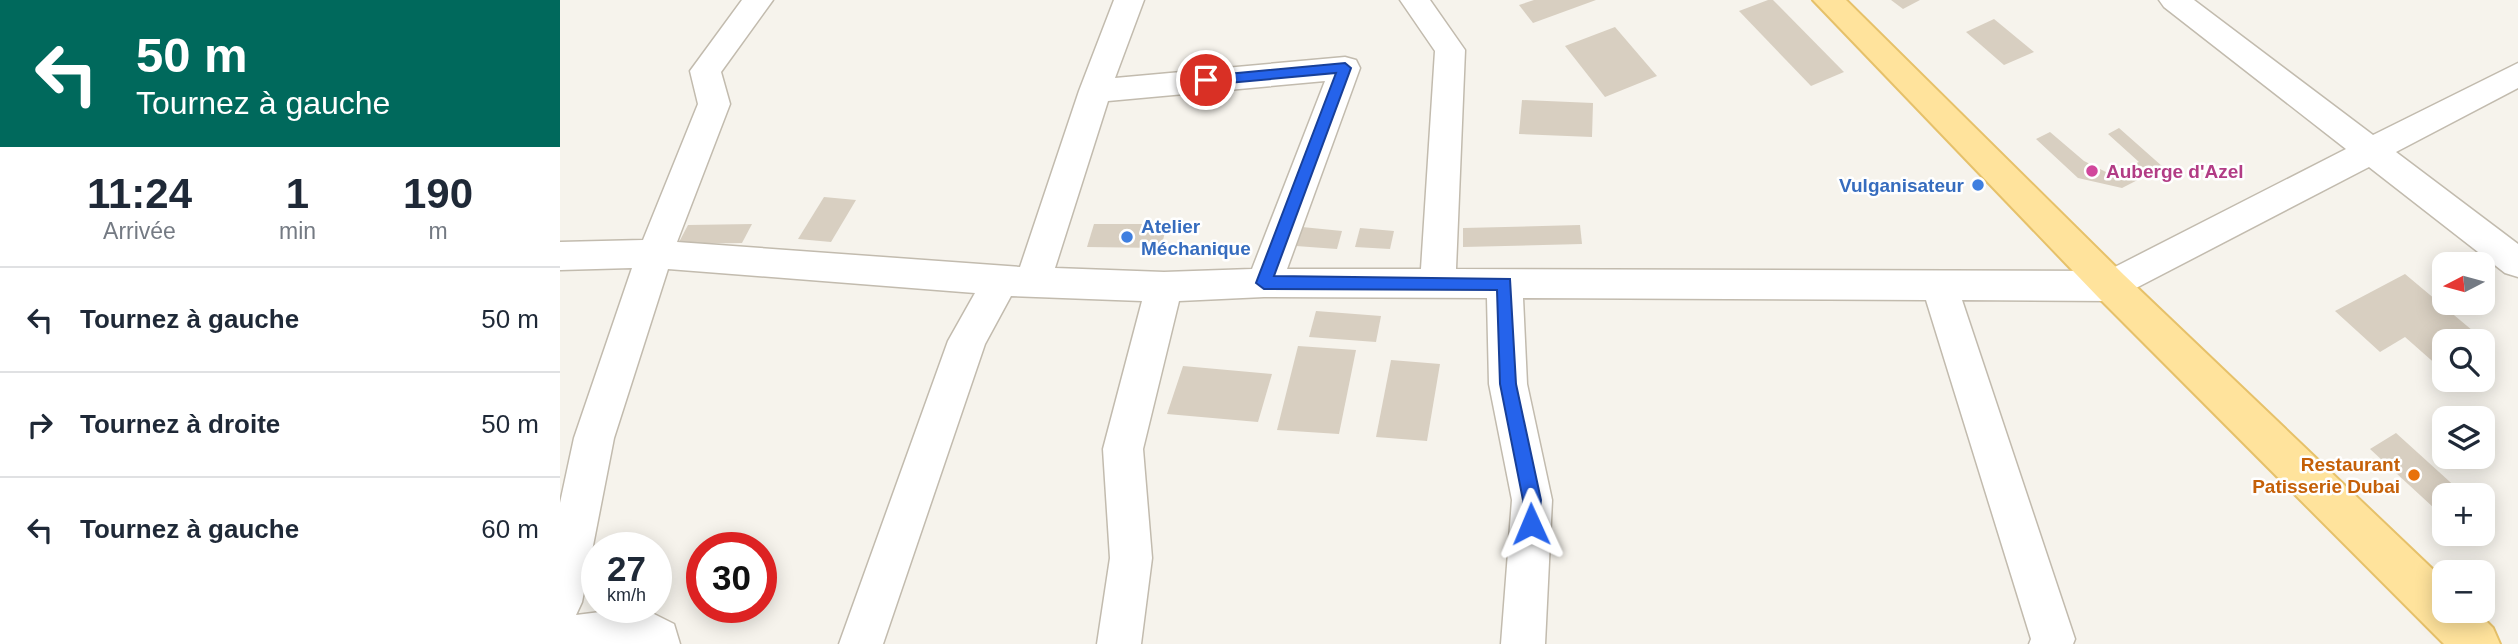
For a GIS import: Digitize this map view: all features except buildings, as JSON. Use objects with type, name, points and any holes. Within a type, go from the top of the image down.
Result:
[{"type":"main road","points":[[1828,0],[2111,286],[2477,644]]},
{"type":"street","points":[[560,602],[594,438],[655,254],[714,104],[705,71],[758,0]]},
{"type":"street","points":[[861,644],[967,341],[1017,281],[1095,91],[1129,0]]},
{"type":"street","points":[[1415,0],[1450,50],[1438,283]]},
{"type":"street","points":[[2174,0],[2518,263]]},
{"type":"street","points":[[1095,91],[1345,68],[1264,283]]},
{"type":"street","points":[[560,256],[655,254],[1017,281],[1164,287],[1264,283],[2111,286],[2518,74]]},
{"type":"street","points":[[1504,284],[1508,384],[1532,500],[1523,644]]},
{"type":"street","points":[[1939,285],[2053,639],[2051,644]]},
{"type":"street","points":[[1119,644],[1131,558],[1123,449],[1164,287]]},
{"type":"street","points":[[560,639],[640,629],[658,639],[658,644]]},
{"type":"place","name":"Auberge d'Azel","points":[[2092,171]]},
{"type":"place","name":"Vulganisateur","points":[[1978,185]]},
{"type":"place","name":"Atelier Méchanique","points":[[1127,237]]},
{"type":"place","name":"Restaurant Patisserie Dubai","points":[[2414,475]]},
{"type":"route","points":[[1206,80],[1345,68],[1264,283],[1504,284],[1508,384],[1532,500],[1531,524]]}]
